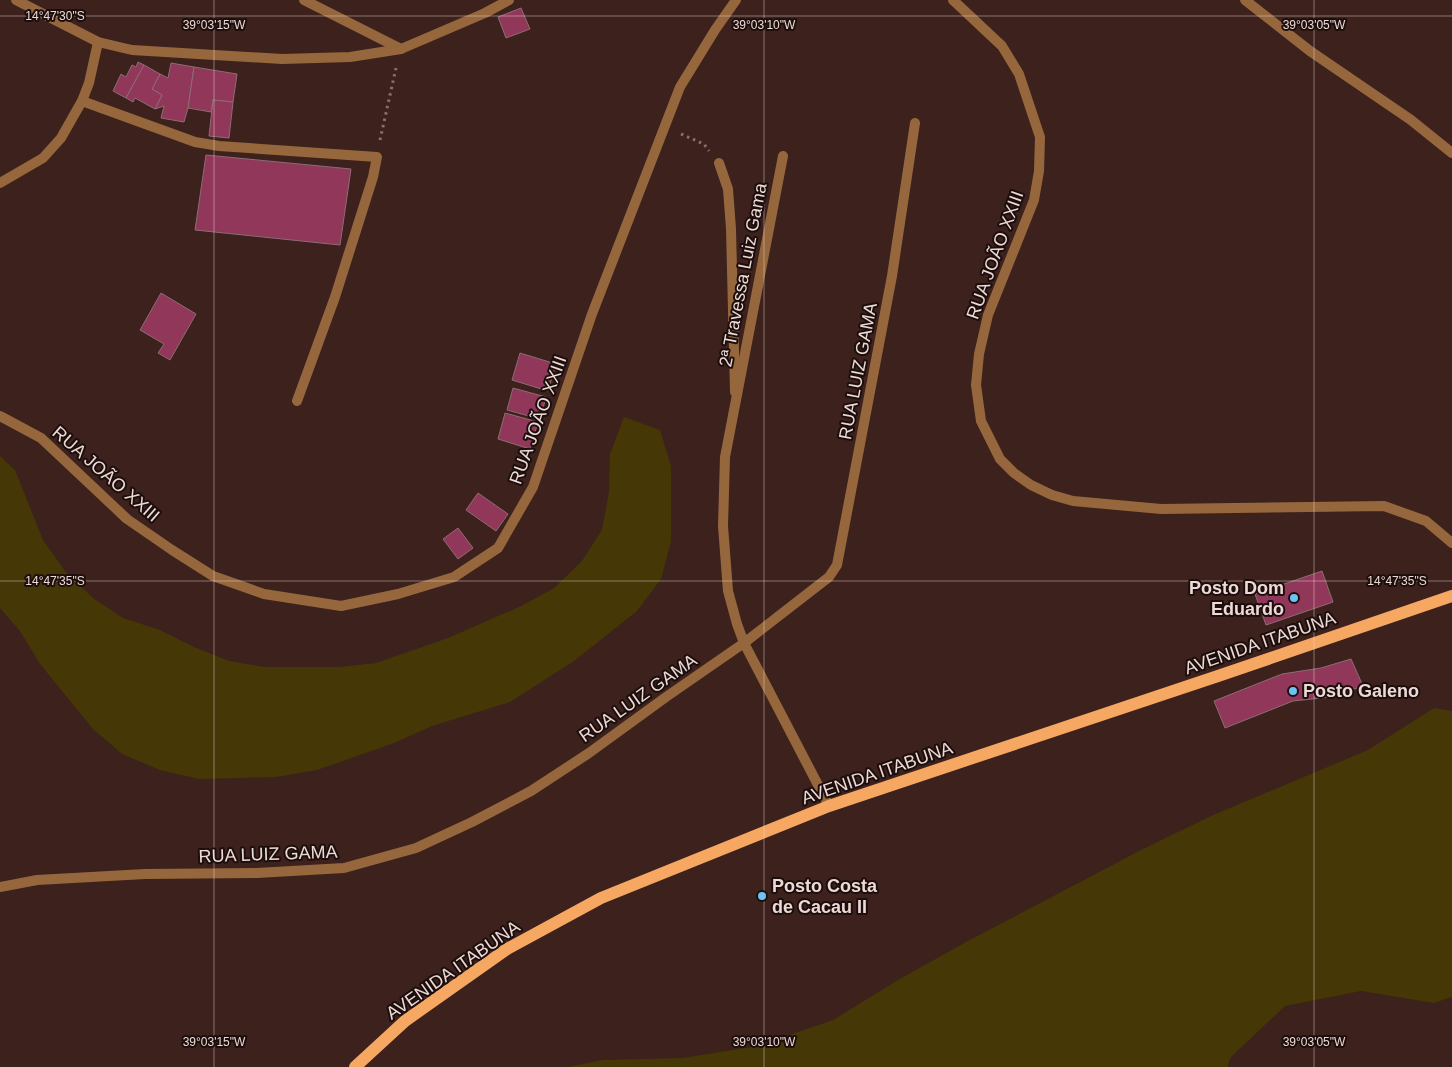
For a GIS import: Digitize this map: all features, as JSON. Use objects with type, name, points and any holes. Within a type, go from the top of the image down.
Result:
[{"type":"main road","name":"AVENIDA ITABUNA","points":[[355,1067],[405,1021],[507,949],[601,898],[829,806],[1452,596]]},
{"type":"street","points":[[16,0],[98,42],[132,50],[282,59],[350,56],[401,49],[485,13],[509,0]]},
{"type":"street","points":[[304,0],[401,49]]},
{"type":"street","name":"RUA JOÃO XXIII","points":[[0,416],[41,438],[127,519],[172,550],[213,576],[264,594],[341,606],[398,594],[454,576],[498,548],[533,487],[592,314],[680,87],[736,0]]},
{"type":"street","name":"RUA JOÃO XXIII","points":[[953,0],[1002,46],[1019,74],[1040,138],[1039,171],[1034,200],[988,315],[976,385],[981,422],[1000,459],[1014,473],[1031,484],[1052,495],[1073,501],[1161,509],[1384,506],[1426,521],[1452,543]]},
{"type":"street","points":[[1244,0],[1310,51],[1411,120],[1452,152]]},
{"type":"street","points":[[0,184],[43,158],[61,138],[82,101],[89,82],[98,42]]},
{"type":"street","points":[[82,101],[195,142],[219,146],[376,157],[373,176],[335,297],[297,401]]},
{"type":"street","name":"RUA LUIZ GAMA","points":[[0,887],[37,880],[145,874],[257,873],[344,868],[416,848],[530,791],[589,753],[666,696],[744,643],[829,577],[837,565],[892,276],[914,123]]},
{"type":"street","name":"2ª Travessa Luiz Gama","points":[[783,156],[725,457],[722,526],[728,591],[744,643],[829,806]]},
{"type":"street","name":"2ª Travessa Luiz Gama","points":[[719,163],[728,189],[731,230],[735,401]]},
{"type":"path","points":[[376,157],[401,49]]},
{"type":"path","points":[[665,127],[704,144],[719,163]]},
{"type":"shaded area","points":[[624,417],[660,430],[671,466],[671,542],[661,579],[637,611],[574,661],[510,702],[432,726],[394,743],[317,770],[276,777],[199,779],[160,770],[122,754],[93,729],[40,664],[20,631],[0,608],[0,456],[15,470],[43,540],[65,571],[93,598],[123,618],[160,630],[194,647],[229,661],[265,667],[339,667],[376,663],[448,638],[521,606],[554,588],[582,561],[602,530],[609,492],[610,454]]},
{"type":"shaded area","points":[[1434,708],[1452,711],[1452,997],[1434,1003],[1361,991],[1285,1006],[1230,1058],[1228,1067],[567,1067],[603,1060],[682,1058],[758,1046],[833,1020],[898,980],[966,942],[1141,850],[1211,816],[1368,750]]},
{"type":"building","points":[[521,8],[530,29],[506,38],[498,17]]},
{"type":"building","points":[[138,62],[144,65],[126,98],[113,91],[121,74],[126,77],[132,65],[136,67]]},
{"type":"building","points":[[171,63],[194,67],[184,122],[161,118],[164,106],[155,109],[162,95],[152,89],[160,74],[168,78]]},
{"type":"building","points":[[144,65],[160,74],[152,89],[162,95],[155,109],[135,98],[133,102],[126,98]]},
{"type":"building","points":[[194,67],[237,74],[233,102],[213,100],[211,112],[188,108]]},
{"type":"building","points":[[213,100],[233,102],[229,138],[209,136]]},
{"type":"building","points":[[206,155],[351,169],[340,245],[195,230]]},
{"type":"building","points":[[161,293],[196,314],[170,360],[158,353],[164,344],[140,330]]},
{"type":"building","points":[[520,353],[556,364],[548,391],[512,380]]},
{"type":"building","points":[[513,388],[546,397],[540,419],[507,410]]},
{"type":"building","points":[[505,413],[538,422],[530,449],[498,439]]},
{"type":"building","points":[[478,493],[508,514],[496,531],[466,510]]},
{"type":"building","points":[[458,528],[473,548],[458,559],[443,539]]},
{"type":"building","name":"Posto Dom Eduardo","points":[[1322,571],[1333,602],[1266,625],[1255,594]]},
{"type":"building","name":"Posto Galeno","points":[[1351,659],[1363,686],[1331,697],[1293,701],[1225,728],[1214,701],[1282,674],[1321,668]]},
{"type":"place","name":"Posto Dom Eduardo","points":[[1294,598]]},
{"type":"place","name":"Posto Galeno","points":[[1293,691]]},
{"type":"place","name":"Posto Costa de Cacau II","points":[[762,896]]}]
